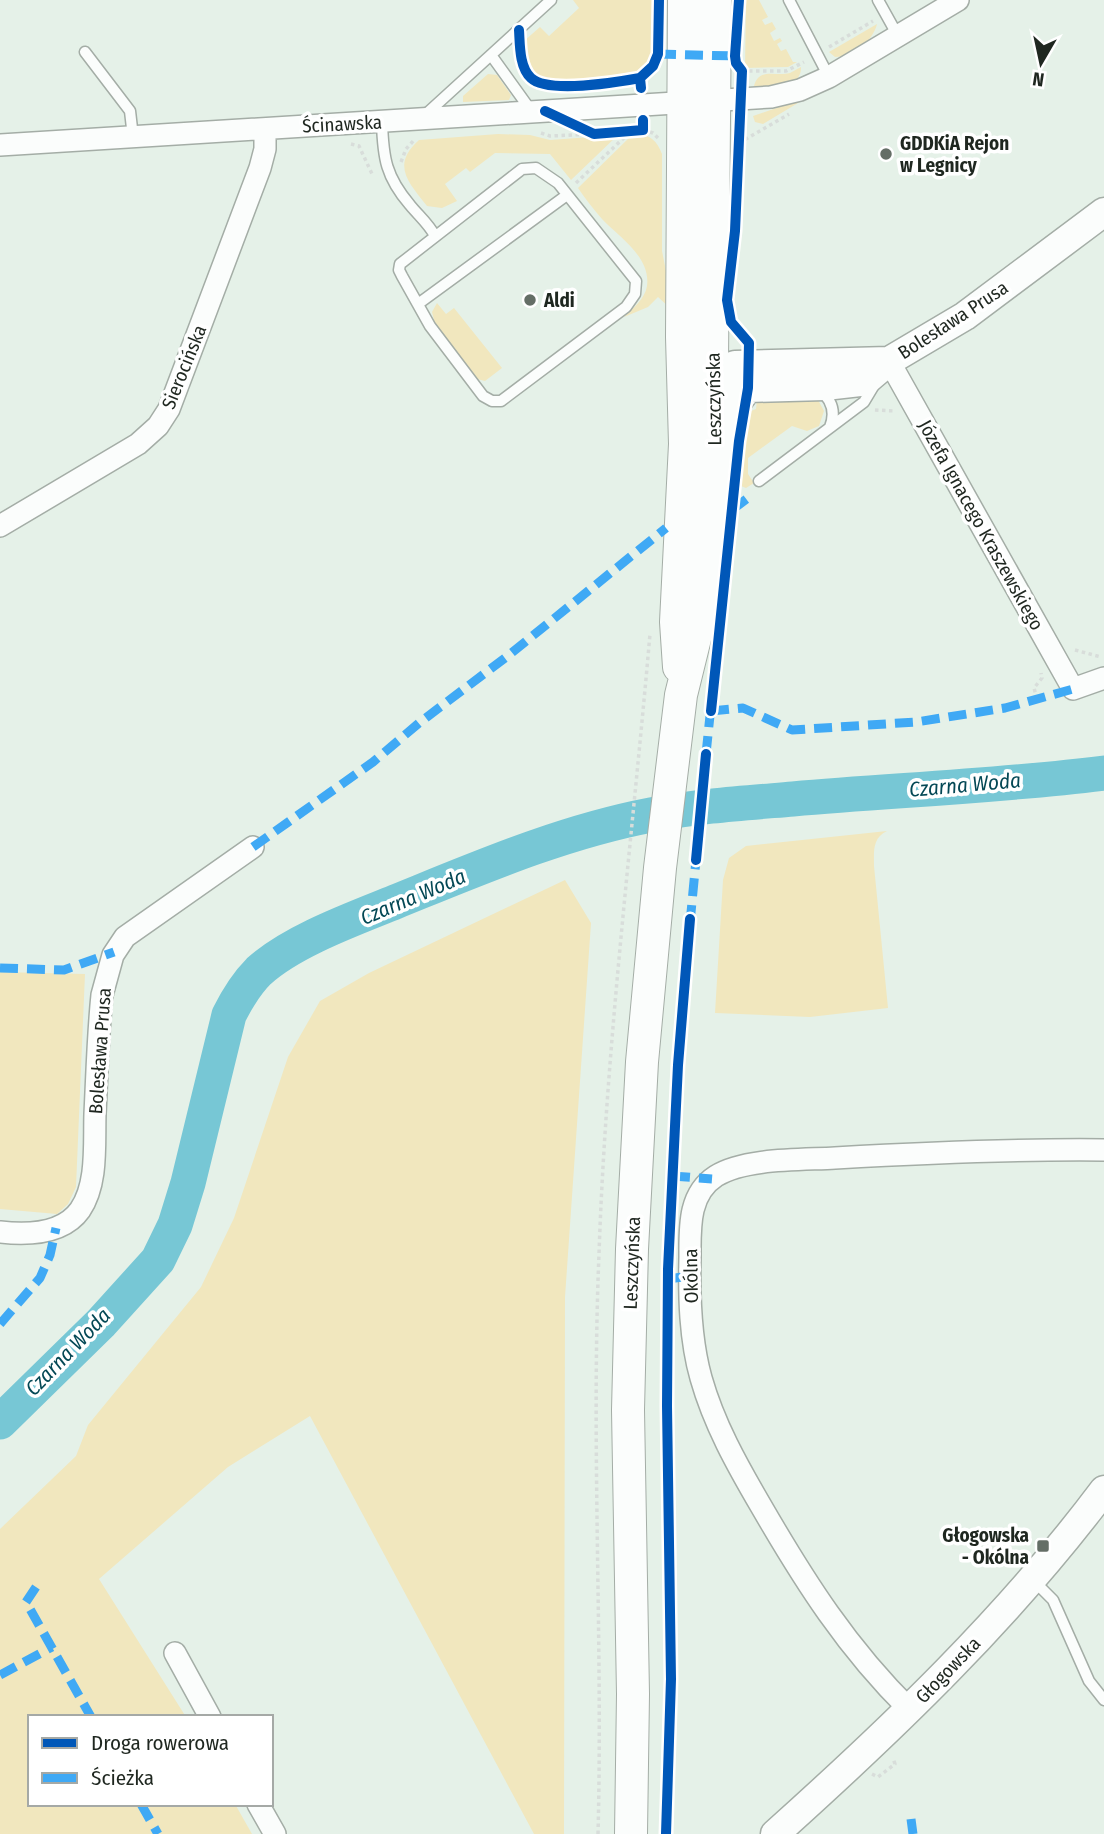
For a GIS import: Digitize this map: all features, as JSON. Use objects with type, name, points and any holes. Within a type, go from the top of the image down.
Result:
[{"type":"main road","points":[[684,0],[699,102]]},
{"type":"main road","points":[[699,102],[715,0]]},
{"type":"main road","name":"Leszczyńska","points":[[631,1834],[634,1694],[628,1410],[632,1249],[642,1062],[660,868],[681,695],[698,626],[715,452],[712,330],[699,102]]},
{"type":"main road","name":"Leszczyńska","points":[[681,695],[676,622],[685,419],[682,337],[699,102]]},
{"type":"street","name":"Ścinawska","points":[[0,145],[382,122],[420,128],[791,93],[829,76],[958,0]]},
{"type":"street","name":"Sierocińska","points":[[0,526],[136,445],[151,433],[164,417],[260,169],[265,149],[265,129]]},
{"type":"street","name":"Bolesława Prusa","points":[[889,361],[965,316],[1104,212]]},
{"type":"street","points":[[712,330],[748,376]]},
{"type":"street","points":[[682,337],[692,357],[712,375]]},
{"type":"street","points":[[748,376],[889,361]]},
{"type":"street","points":[[685,419],[693,394],[712,375],[734,365],[748,376],[813,387],[860,382],[889,361]]},
{"type":"street","name":"Józefa Ignacego Kraszewskiego","points":[[889,361],[1073,689],[1104,678]]},
{"type":"street","points":[[715,452],[727,418],[748,376]]},
{"type":"street","name":"Bolesława Prusa","points":[[0,1232],[40,1232],[56,1227],[70,1220],[87,1197],[100,1011],[103,989],[114,952],[133,930],[253,847]]},
{"type":"street","name":"Okólna","points":[[910,1710],[863,1660],[817,1601],[718,1425],[699,1372],[691,1317],[690,1234],[696,1198],[705,1185],[717,1175],[752,1165],[941,1152],[1104,1150]]},
{"type":"street","name":"Głogowska","points":[[775,1834],[910,1710],[1032,1579],[1104,1490]]},
{"type":"street","points":[[175,1653],[208,1715]]},
{"type":"street","points":[[259,1806],[275,1834]]},
{"type":"lane","points":[[420,128],[491,55],[551,0]]},
{"type":"lane","points":[[789,0],[829,76]]},
{"type":"lane","points":[[883,2],[898,36]]},
{"type":"lane","points":[[85,52],[130,111],[134,137]]},
{"type":"lane","points":[[491,55],[538,118]]},
{"type":"lane","points":[[382,122],[383,151],[389,175],[398,191],[435,236]]},
{"type":"lane","points":[[536,168],[545,172],[567,195],[636,281],[635,294],[626,307],[501,401],[492,401],[483,396],[430,326],[399,270],[400,264],[522,169],[536,168]]},
{"type":"lane","points":[[418,304],[567,195]]},
{"type":"lane","name":"Bolesława Prusa","points":[[759,481],[864,402],[889,361]]},
{"type":"lane","points":[[813,387],[827,396],[831,403],[833,415],[830,427]]},
{"type":"lane","points":[[1032,1579],[1052,1600],[1089,1681],[1104,1700]]},
{"type":"path","points":[[519,30],[521,56],[525,70],[531,78],[550,85],[593,83]]},
{"type":"path","points":[[538,118],[593,83]]},
{"type":"path","points":[[538,118],[594,134]]},
{"type":"path","points":[[538,118],[550,136],[594,134]]},
{"type":"path","points":[[340,145],[359,146],[374,178],[389,175],[401,172],[401,160],[420,128]]},
{"type":"path","points":[[567,195],[574,184],[630,132]]},
{"type":"path","points":[[866,416],[877,408],[896,411]]},
{"type":"path","points":[[1072,649],[1081,654],[1104,657]]},
{"type":"path","points":[[1037,699],[1034,688],[1042,678],[1041,670]]},
{"type":"path","points":[[622,920],[643,717]]},
{"type":"path","points":[[696,860],[706,754]]},
{"type":"shaded area","points":[[573,0],[655,0],[654,51],[647,66],[624,77],[566,82],[546,81],[531,71],[524,54],[524,41],[540,27],[549,36],[579,8]]},
{"type":"shaded area","points":[[746,0],[759,0],[768,17],[762,20],[765,25],[772,22],[776,29],[770,33],[774,41],[780,38],[782,41],[777,44],[781,51],[786,49],[793,62],[797,62],[788,67],[745,68]]},
{"type":"shaded area","points":[[877,24],[867,42],[855,51],[835,57],[829,52]]},
{"type":"shaded area","points":[[801,67],[800,74],[791,83],[754,86],[756,80],[764,75],[790,73]]},
{"type":"shaded area","points":[[488,74],[497,75],[511,95],[509,100],[463,102],[463,96]]},
{"type":"shaded area","points":[[808,97],[763,124],[755,122],[753,116]]},
{"type":"shaded area","points":[[498,134],[530,135],[550,140],[618,135],[571,180],[550,154],[495,153],[470,172],[466,168],[445,184],[457,201],[442,208],[427,206],[409,181],[404,166],[406,157],[419,140]]},
{"type":"shaded area","points":[[633,134],[652,138],[662,154],[662,251],[671,309],[658,297],[648,307],[624,317],[646,291],[647,276],[644,266],[632,248],[602,219],[578,188]]},
{"type":"shaded area","points":[[437,303],[446,314],[454,308],[502,368],[485,381],[477,379],[435,324],[432,312]]},
{"type":"shaded area","points":[[817,398],[824,411],[819,426],[807,431],[792,426],[748,458],[748,474],[754,483],[746,488],[741,486],[745,443],[751,411],[756,409],[757,400]]},
{"type":"shaded area","points":[[887,831],[876,841],[874,861],[888,1008],[810,1017],[715,1013],[723,880],[729,858],[746,846]]},
{"type":"shaded area","points":[[565,880],[591,923],[565,1297],[564,1834],[534,1834],[310,1416],[228,1467],[99,1579],[185,1715],[28,1715],[28,1806],[236,1806],[252,1834],[0,1834],[0,1529],[76,1456],[88,1425],[201,1287],[234,1218],[288,1057],[320,1001],[369,973]]},
{"type":"shaded area","points":[[0,972],[85,974],[76,1187],[68,1204],[57,1214],[0,1209]]},
{"type":"waterway","name":"Czarna Woda","points":[[0,1422],[101,1323],[158,1260],[175,1225],[188,1183],[229,1015],[242,992],[259,971],[305,940],[521,852],[585,831],[651,815],[739,803],[987,785],[1104,773]]},
{"type":"marked path","points":[[658,54],[735,56]]},
{"type":"marked path","points":[[732,510],[753,494]]},
{"type":"marked path","points":[[253,847],[373,762],[666,528]]},
{"type":"marked path","points":[[711,711],[743,708],[792,730],[916,722],[1005,708],[1073,689]]},
{"type":"marked path","points":[[706,754],[711,706]]},
{"type":"marked path","points":[[690,923],[696,860]]},
{"type":"marked path","points":[[0,968],[64,970],[114,952]]},
{"type":"marked path","points":[[672,1176],[712,1179]]},
{"type":"marked path","points":[[0,1324],[40,1278],[50,1255],[56,1228]]},
{"type":"marked path","points":[[668,1279],[690,1276]]},
{"type":"marked path","points":[[36,1587],[26,1602],[90,1715]]},
{"type":"marked path","points":[[0,1675],[52,1647]]},
{"type":"marked path","points":[[142,1806],[158,1834]]},
{"type":"marked path","points":[[911,1819],[913,1834]]},
{"type":"cycle path","points":[[641,88],[640,78],[653,66],[658,54],[659,0]]},
{"type":"cycle path","points":[[711,711],[739,441],[748,388],[749,343],[731,322],[727,300],[735,231],[742,71],[735,56],[739,0]]},
{"type":"cycle path","points":[[519,30],[524,68],[531,78],[540,83],[584,86],[640,78]]},
{"type":"cycle path","points":[[545,111],[594,134],[643,130],[643,120]]},
{"type":"cycle path","points":[[696,860],[706,754]]},
{"type":"cycle path","points":[[666,1834],[671,1679],[668,1269],[678,1065],[690,919]]},
{"type":"place","name":"GDDKiA Rejon w Legnicy","points":[[886,154]]},
{"type":"place","name":"Aldi","points":[[530,300]]},
{"type":"place","name":"Głogowska - Okólna","points":[[1043,1546]]}]
